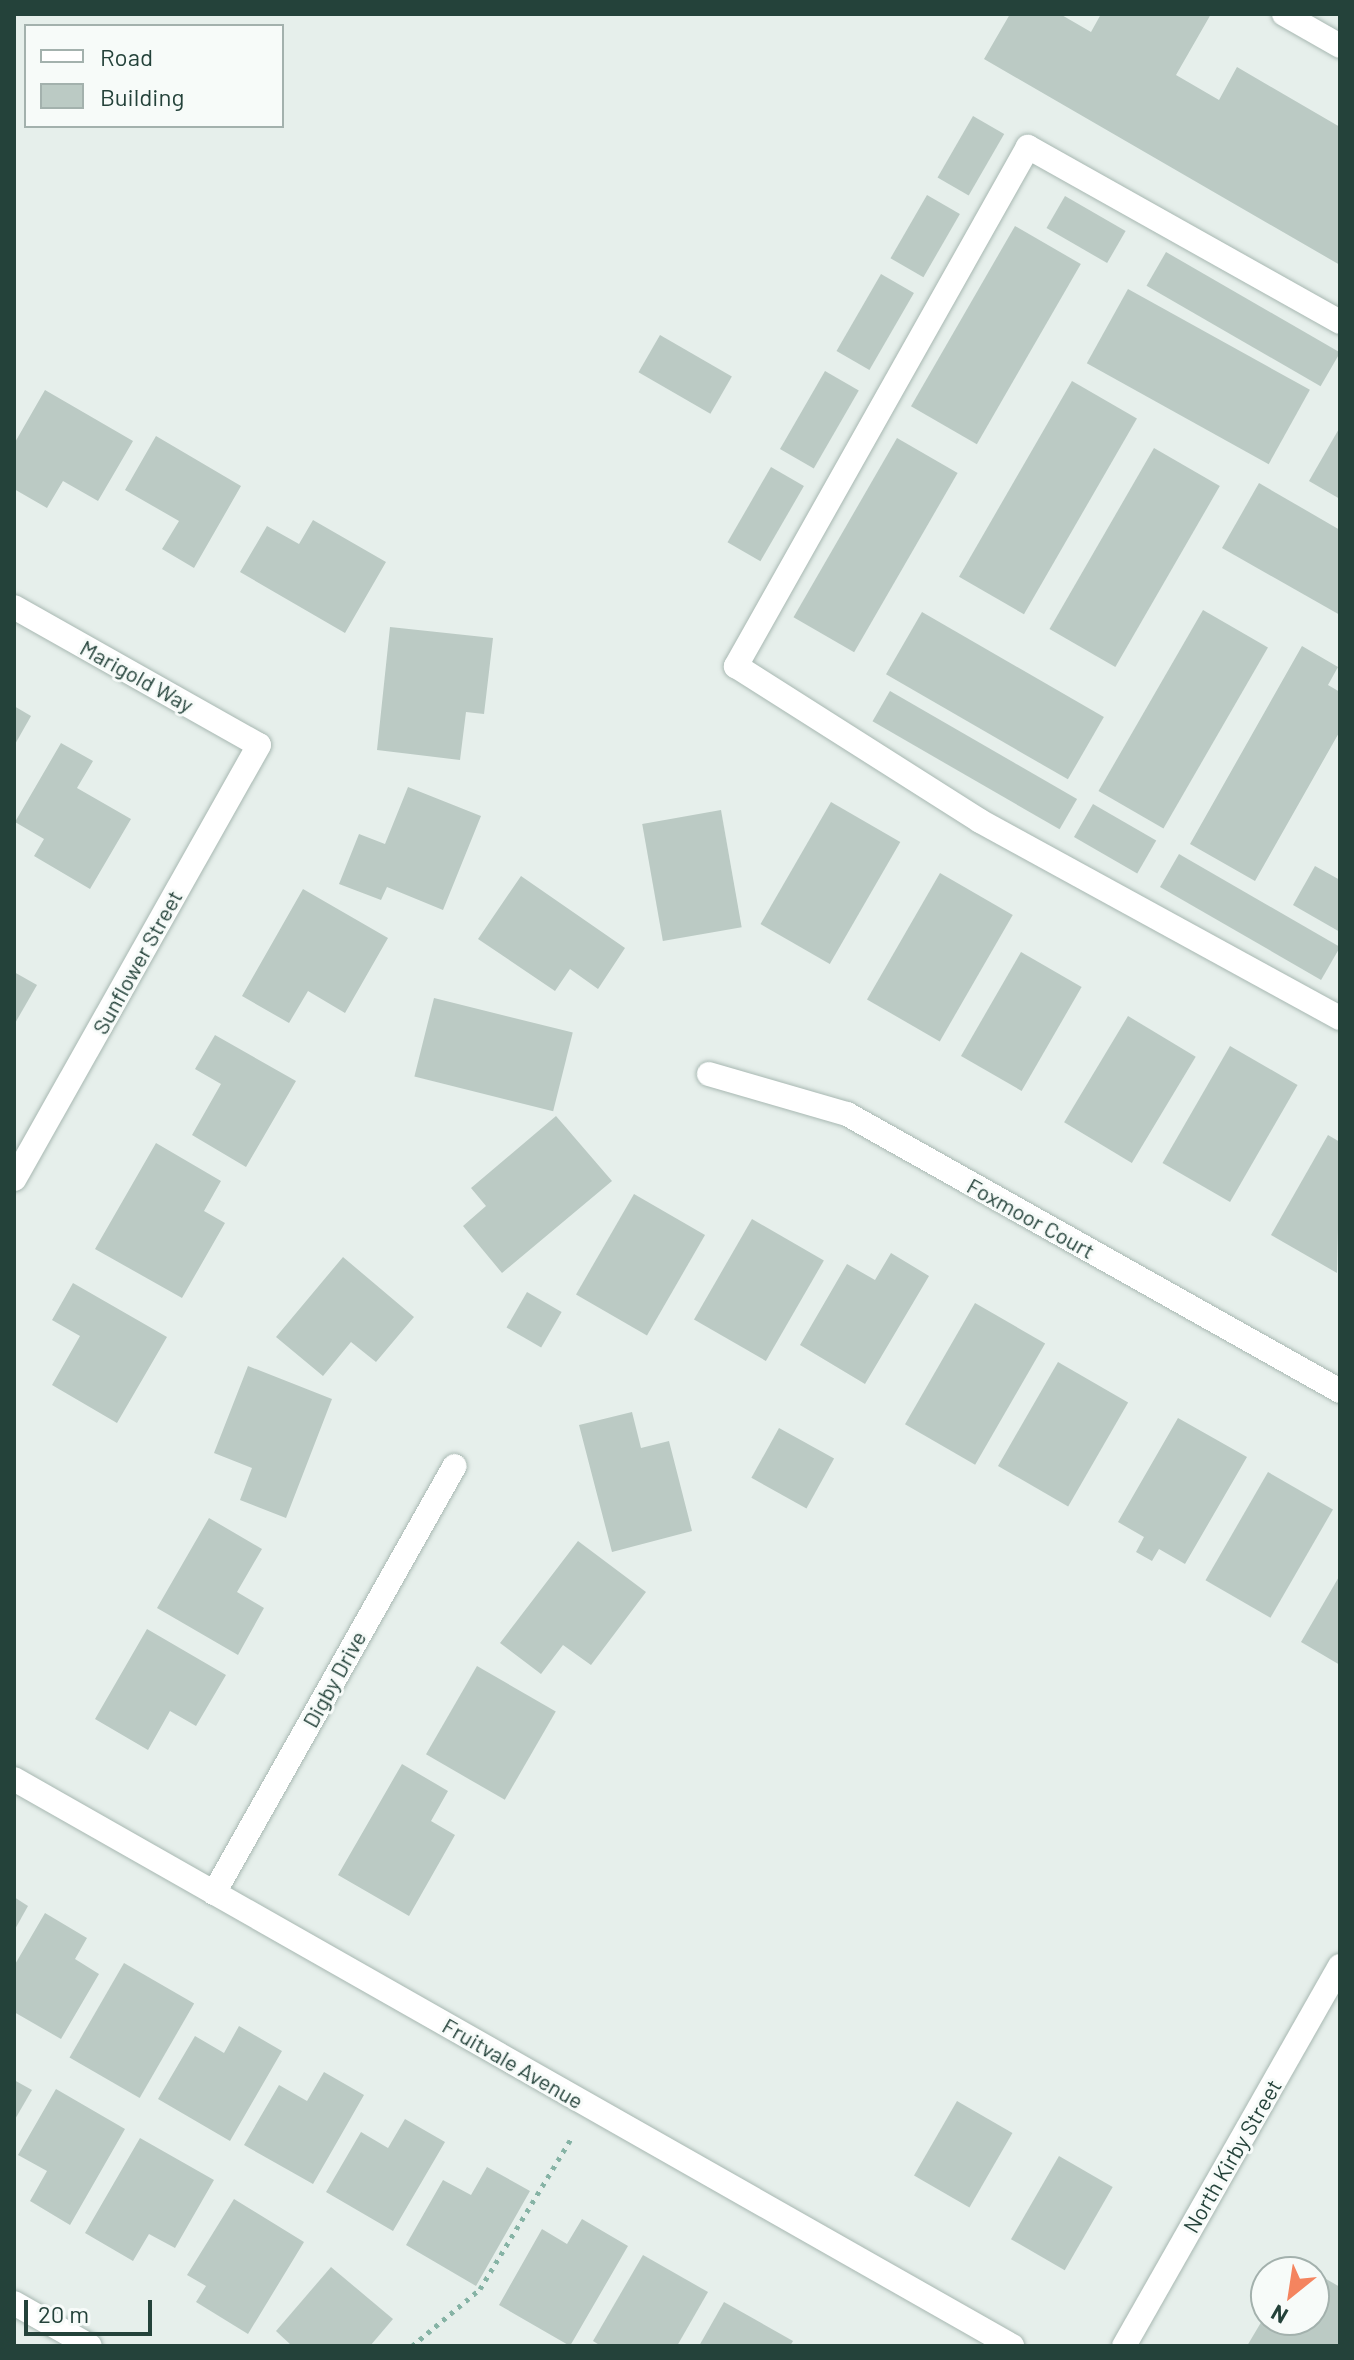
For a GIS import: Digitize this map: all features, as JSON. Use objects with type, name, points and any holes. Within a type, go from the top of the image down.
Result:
[{"type":"street","points":[[1284,14],[1340,46]]},
{"type":"street","points":[[1340,322],[1028,147],[736,666],[980,821],[1340,1018]]},
{"type":"street","name":"Marigold Way","points":[[14,607],[259,745]]},
{"type":"street","name":"Sunflower Street","points":[[14,1179],[259,745]]},
{"type":"street","name":"Foxmoor Court","points":[[709,1074],[847,1114],[1340,1391]]},
{"type":"street","name":"Digby Drive","points":[[214,1893],[455,1466]]},
{"type":"street","name":"Fruitvale Avenue","points":[[14,1779],[1012,2346]]},
{"type":"street","name":"North Kirby Street","points":[[1124,2346],[1340,1966]]},
{"type":"street","points":[[14,2303],[90,2346]]},
{"type":"path","points":[[412,2346],[480,2289],[572,2137]]},
{"type":"building","points":[[1010,14],[1060,14],[1091,32],[1101,14],[1211,14],[1176,75],[1219,100],[1237,67],[1340,127],[1340,265],[984,59]]},
{"type":"building","points":[[973,116],[1004,134],[969,195],[938,177]]},
{"type":"building","points":[[927,195],[960,214],[923,277],[890,258]]},
{"type":"building","points":[[1065,196],[1126,231],[1107,263],[1046,228]]},
{"type":"building","points":[[1015,226],[1081,264],[977,444],[911,406]]},
{"type":"building","points":[[1166,252],[1340,352],[1321,386],[1146,286]]},
{"type":"building","points":[[881,274],[914,293],[869,370],[836,351]]},
{"type":"building","points":[[1128,289],[1310,390],[1269,464],[1087,363]]},
{"type":"building","points":[[660,335],[732,376],[710,414],[638,372]]},
{"type":"building","points":[[825,371],[859,390],[814,468],[780,449]]},
{"type":"building","points":[[1072,381],[1137,419],[1024,614],[959,577]]},
{"type":"building","points":[[45,390],[133,441],[98,501],[63,481],[47,508],[14,489],[14,444]]},
{"type":"building","points":[[1340,427],[1340,499],[1309,481]]},
{"type":"building","points":[[156,436],[241,486],[194,568],[162,549],[179,521],[125,490]]},
{"type":"building","points":[[897,438],[958,473],[854,652],[794,617]]},
{"type":"building","points":[[1154,448],[1220,486],[1115,667],[1050,629]]},
{"type":"building","points":[[771,467],[804,486],[760,561],[728,542]]},
{"type":"building","points":[[1259,483],[1340,530],[1340,615],[1222,548]]},
{"type":"building","points":[[313,520],[386,562],[345,633],[240,572],[267,526],[299,544]]},
{"type":"building","points":[[1203,610],[1268,648],[1163,828],[1098,791]]},
{"type":"building","points":[[922,612],[1104,717],[1068,779],[886,674]]},
{"type":"building","points":[[390,627],[493,638],[484,714],[466,712],[460,760],[377,750]]},
{"type":"building","points":[[1302,646],[1338,667],[1328,685],[1340,692],[1340,731],[1255,881],[1190,844]]},
{"type":"building","points":[[890,691],[1077,799],[1060,829],[872,721]]},
{"type":"building","points":[[14,706],[31,716],[14,746]]},
{"type":"building","points":[[61,743],[93,761],[77,788],[131,819],[90,889],[34,856],[44,839],[15,822]]},
{"type":"building","points":[[408,787],[481,816],[443,910],[387,887],[381,900],[339,884],[359,834],[385,844]]},
{"type":"building","points":[[831,802],[900,842],[830,964],[760,924]]},
{"type":"building","points":[[1093,804],[1156,840],[1137,873],[1074,837]]},
{"type":"building","points":[[721,810],[742,927],[663,941],[642,824]]},
{"type":"building","points":[[1179,854],[1340,947],[1321,980],[1160,887]]},
{"type":"building","points":[[1315,866],[1340,880],[1340,932],[1293,905]]},
{"type":"building","points":[[940,873],[1013,915],[940,1041],[867,999]]},
{"type":"building","points":[[521,876],[625,948],[598,989],[570,969],[555,991],[478,939]]},
{"type":"building","points":[[303,889],[388,938],[345,1013],[308,991],[289,1023],[242,996]]},
{"type":"building","points":[[1021,952],[1082,987],[1022,1091],[961,1056]]},
{"type":"building","points":[[14,972],[37,985],[14,1025]]},
{"type":"building","points":[[434,998],[573,1033],[553,1111],[414,1077]]},
{"type":"building","points":[[1128,1016],[1196,1057],[1132,1163],[1064,1122]]},
{"type":"building","points":[[215,1035],[296,1081],[246,1167],[192,1135],[221,1084],[195,1069]]},
{"type":"building","points":[[1230,1046],[1298,1085],[1230,1202],[1162,1163]]},
{"type":"building","points":[[556,1116],[612,1181],[502,1273],[463,1226],[486,1206],[471,1188]]},
{"type":"building","points":[[1328,1135],[1340,1142],[1337,1273],[1271,1235]]},
{"type":"building","points":[[156,1143],[221,1181],[204,1211],[225,1223],[182,1298],[95,1249]]},
{"type":"building","points":[[634,1194],[705,1235],[647,1335],[576,1294]]},
{"type":"building","points":[[752,1219],[824,1260],[766,1361],[694,1319]]},
{"type":"building","points":[[891,1253],[929,1276],[865,1384],[800,1345],[847,1264],[875,1280]]},
{"type":"building","points":[[343,1257],[414,1317],[376,1362],[351,1342],[323,1376],[276,1337]]},
{"type":"building","points":[[73,1283],[167,1337],[117,1423],[52,1385],[80,1336],[52,1320]]},
{"type":"building","points":[[527,1292],[562,1312],[541,1348],[506,1328]]},
{"type":"building","points":[[975,1303],[1045,1343],[975,1465],[905,1424]]},
{"type":"building","points":[[1058,1362],[1128,1402],[1068,1506],[998,1466]]},
{"type":"building","points":[[248,1366],[332,1399],[286,1518],[240,1500],[252,1468],[214,1453]]},
{"type":"building","points":[[632,1412],[641,1448],[669,1441],[692,1531],[612,1552],[579,1425]]},
{"type":"building","points":[[1178,1418],[1247,1457],[1185,1564],[1159,1549],[1152,1561],[1136,1552],[1144,1537],[1118,1522]]},
{"type":"building","points":[[779,1428],[834,1459],[806,1508],[751,1478]]},
{"type":"building","points":[[1268,1472],[1333,1510],[1270,1618],[1206,1580]]},
{"type":"building","points":[[209,1518],[262,1549],[237,1592],[264,1608],[238,1655],[157,1608]]},
{"type":"building","points":[[578,1541],[646,1592],[591,1665],[563,1645],[541,1674],[500,1643]]},
{"type":"building","points":[[1340,1575],[1340,1665],[1301,1642]]},
{"type":"building","points":[[147,1629],[226,1675],[196,1726],[170,1711],[148,1750],[95,1719]]},
{"type":"building","points":[[477,1666],[556,1712],[505,1800],[426,1754]]},
{"type":"building","points":[[402,1764],[448,1791],[431,1821],[455,1835],[409,1916],[338,1875]]},
{"type":"building","points":[[14,1897],[28,1906],[14,1931]]},
{"type":"building","points":[[45,1913],[87,1938],[75,1959],[99,1974],[61,2039],[14,2012],[14,1966]]},
{"type":"building","points":[[124,1963],[194,2004],[140,2098],[70,2057]]},
{"type":"building","points":[[239,2026],[282,2051],[230,2141],[158,2099],[195,2036],[224,2053]]},
{"type":"building","points":[[324,2072],[364,2095],[313,2184],[244,2145],[279,2085],[307,2101]]},
{"type":"building","points":[[14,2080],[32,2090],[14,2121]]},
{"type":"building","points":[[56,2089],[125,2129],[70,2225],[30,2201],[47,2171],[18,2155]]},
{"type":"building","points":[[957,2101],[1012,2133],[969,2207],[914,2175]]},
{"type":"building","points":[[405,2119],[445,2142],[393,2231],[326,2192],[361,2132],[388,2148]]},
{"type":"building","points":[[140,2138],[214,2180],[175,2248],[149,2234],[133,2261],[85,2233]]},
{"type":"building","points":[[1059,2156],[1113,2187],[1065,2270],[1011,2239]]},
{"type":"building","points":[[487,2167],[530,2191],[476,2286],[406,2245],[443,2180],[471,2195]]},
{"type":"building","points":[[234,2199],[304,2242],[248,2334],[196,2302],[206,2286],[187,2275]]},
{"type":"building","points":[[582,2219],[628,2246],[570,2346],[499,2305],[542,2229],[567,2244]]},
{"type":"building","points":[[643,2255],[708,2292],[677,2346],[601,2346],[593,2341]]},
{"type":"building","points":[[331,2267],[393,2319],[370,2346],[292,2346],[276,2331]]},
{"type":"building","points":[[1330,2281],[1340,2287],[1340,2346],[1247,2346],[1253,2336],[1330,2336]]},
{"type":"building","points":[[724,2302],[793,2341],[790,2346],[699,2346]]}]
